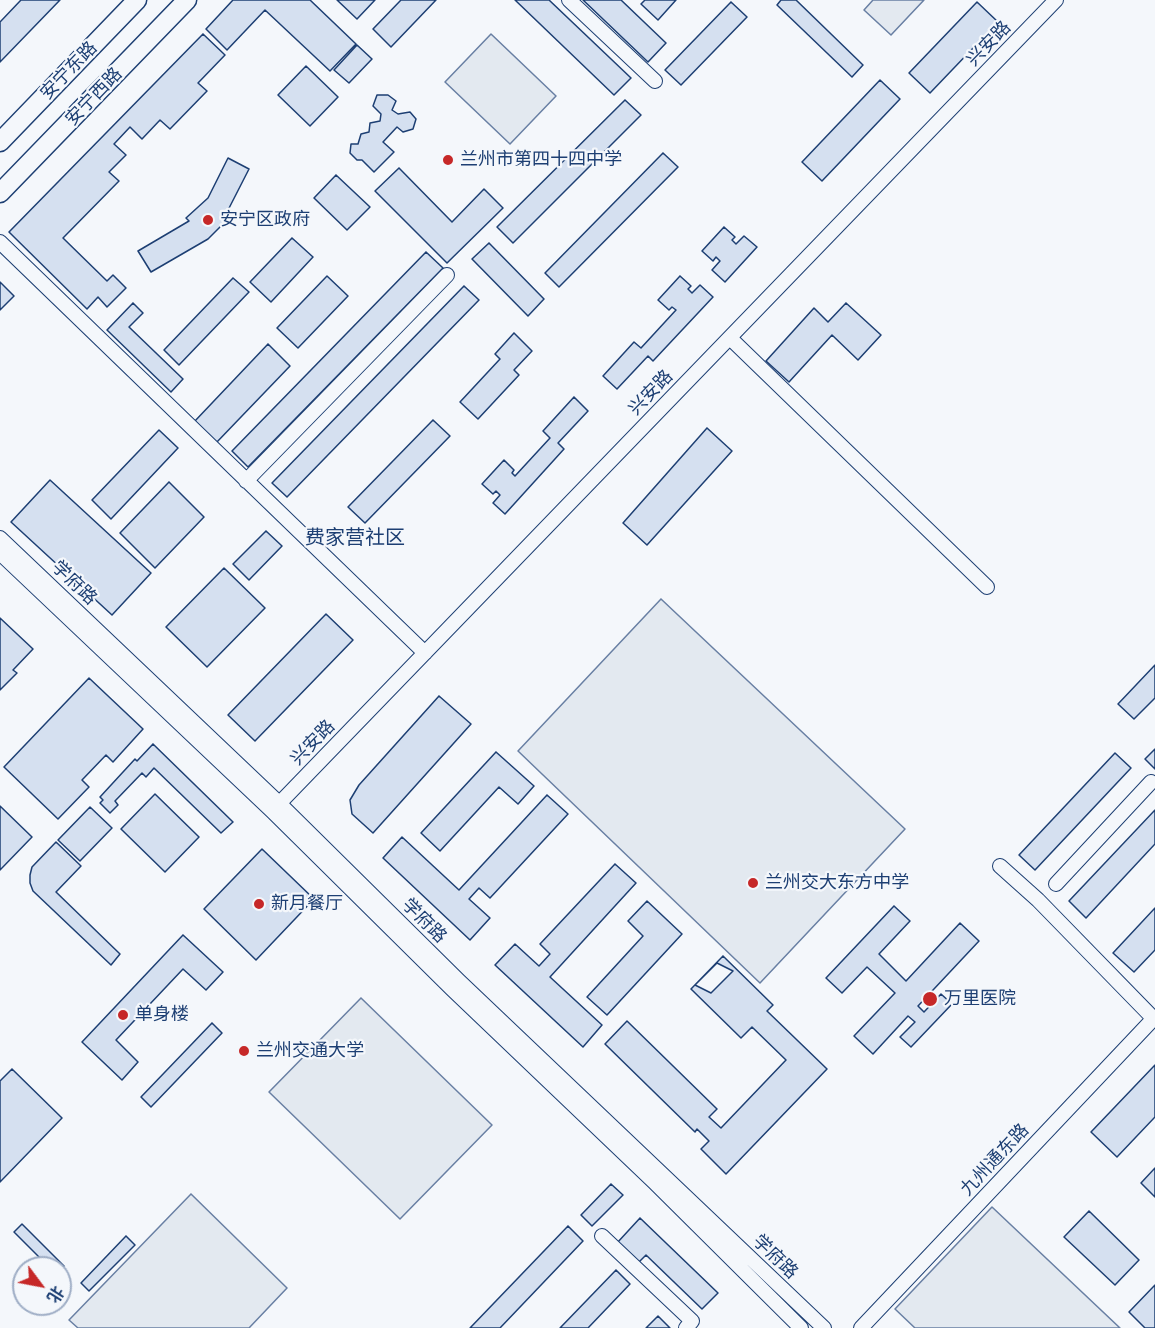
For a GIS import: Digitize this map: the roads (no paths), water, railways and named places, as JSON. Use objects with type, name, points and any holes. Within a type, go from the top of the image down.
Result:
[{"type":"main road","name":"安宁东路","points":[[0,142],[137,0]]},
{"type":"main road","name":"安宁西路","points":[[0,193],[187,0]]},
{"type":"street","points":[[569,0],[655,81]]},
{"type":"street","name":"兴安路","points":[[276,807],[1056,0]]},
{"type":"street","points":[[0,242],[425,653]]},
{"type":"street","points":[[246,481],[447,275]]},
{"type":"street","points":[[730,338],[987,587]]},
{"type":"street","name":"学府路","points":[[0,538],[276,807],[824,1328]]},
{"type":"street","name":"学府路","points":[[0,553],[276,807],[452,989],[654,1182],[801,1328]]},
{"type":"street","points":[[1056,884],[1151,782]]},
{"type":"street","points":[[1000,866],[1038,900],[1155,1019]]},
{"type":"street","name":"九州通东路","points":[[861,1328],[1155,1019]]},
{"type":"street","points":[[602,1236],[692,1321],[686,1328]]},
{"type":"place","name":"兰州市第四十四中学","points":[[448,160]]},
{"type":"place","name":"安宁区政府","points":[[208,220]]},
{"type":"place","name":"兰州交大东方中学","points":[[753,883]]},
{"type":"place","name":"新月餐厅","points":[[259,904]]},
{"type":"place","name":"万里医院","points":[[930,999]]},
{"type":"place","name":"单身楼","points":[[123,1015]]},
{"type":"place","name":"兰州交通大学","points":[[244,1051]]},
{"type":"district","name":"费家营社区","points":[[355,538]]}]
